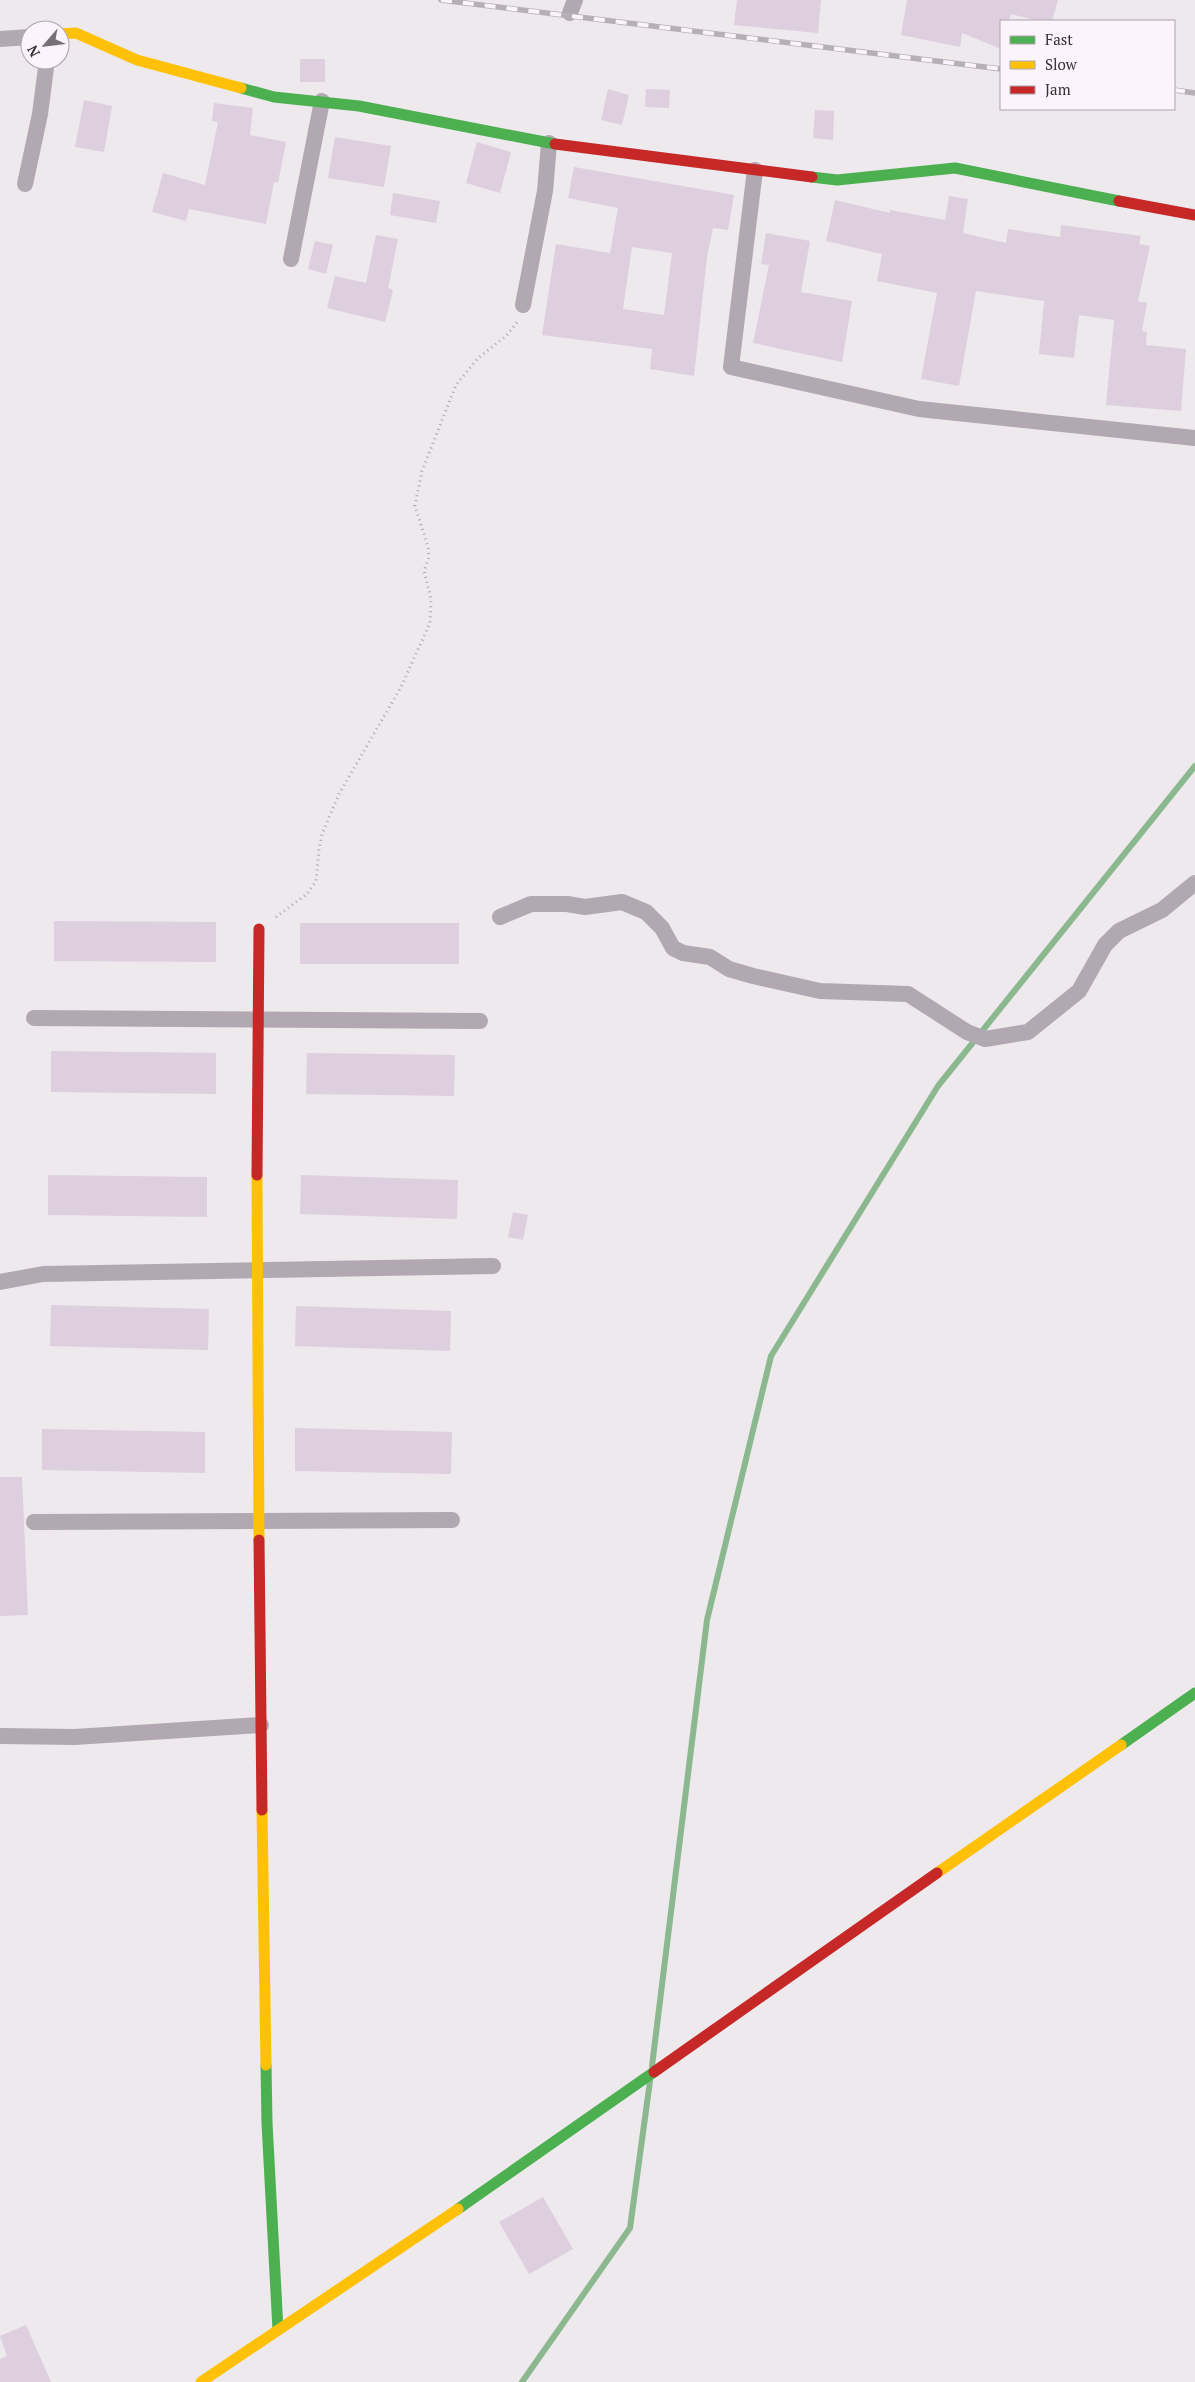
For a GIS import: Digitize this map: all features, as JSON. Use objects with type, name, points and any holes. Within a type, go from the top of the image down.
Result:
[{"type":"street","points":[[70,33],[76,33],[137,60],[274,97],[322,101],[415,116],[549,143],[838,180],[955,168],[1049,188],[1195,215]]},
{"type":"street","points":[[0,39],[20,38]]},
{"type":"street","points":[[25,184],[40,114],[46,70]]},
{"type":"street","points":[[291,259],[322,101]]},
{"type":"street","points":[[523,306],[545,190],[549,143]]},
{"type":"street","points":[[755,170],[731,367],[919,409],[1195,438]]},
{"type":"street","points":[[500,917],[531,904],[567,904],[585,907],[622,902],[646,912],[662,928],[673,948],[683,953],[710,957],[729,969],[752,976],[820,991],[908,994],[967,1032],[985,1039],[1028,1032],[1079,991],[1105,945],[1119,931],[1162,910],[1195,882]]},
{"type":"street","points":[[259,929],[256,1269],[261,1725],[267,2123],[278,2330]]},
{"type":"street","points":[[34,1018],[258,1018],[480,1021]]},
{"type":"street","points":[[0,1282],[43,1274],[493,1266]]},
{"type":"street","points":[[34,1522],[452,1520]]},
{"type":"street","points":[[201,2382],[462,2206],[1195,1694]]},
{"type":"street","points":[[0,1736],[75,1737],[261,1725]]},
{"type":"path","points":[[259,929],[307,894],[316,881],[320,842],[339,794],[401,687],[430,623],[431,599],[424,571],[429,557],[415,506],[422,471],[456,385],[478,358],[513,330],[523,306]]},
{"type":"building","points":[[737,0],[821,0],[818,33],[734,25]]},
{"type":"building","points":[[907,0],[1058,0],[1052,20],[1034,20],[1011,14],[1009,20],[1000,20],[1000,49],[962,33],[960,47],[901,35]]},
{"type":"building","points":[[300,59],[325,59],[325,82],[300,82]]},
{"type":"building","points":[[608,89],[629,95],[622,125],[601,120]]},
{"type":"building","points":[[646,89],[670,90],[669,108],[645,107]]},
{"type":"building","points":[[84,100],[112,106],[104,152],[75,147]]},
{"type":"building","points":[[214,103],[253,108],[250,135],[286,142],[278,183],[274,182],[266,224],[189,209],[186,221],[152,212],[163,173],[205,185],[218,122],[212,121]]},
{"type":"building","points":[[815,110],[834,111],[833,140],[813,138]]},
{"type":"building","points":[[335,137],[391,146],[384,187],[328,178]]},
{"type":"building","points":[[477,142],[511,152],[500,193],[466,183]]},
{"type":"building","points":[[574,167],[734,195],[728,230],[713,228],[707,257],[694,376],[650,369],[652,349],[542,335],[556,244],[610,253],[618,208],[568,198]],"holes":[[[632,247],[672,253],[664,315],[623,309]]]},
{"type":"building","points":[[393,193],[440,201],[436,223],[390,215]]},
{"type":"building","points":[[949,196],[968,199],[963,233],[1006,243],[1008,229],[1060,237],[1061,225],[1141,236],[1139,244],[1150,246],[1138,301],[1147,303],[1142,331],[1147,332],[1146,345],[1186,349],[1181,411],[1106,405],[1114,320],[1079,315],[1074,358],[1039,354],[1044,301],[976,291],[959,386],[921,379],[937,293],[877,281],[882,254],[826,241],[835,200],[890,213],[890,210],[945,220]]},
{"type":"building","points":[[766,233],[810,241],[801,292],[852,301],[842,362],[753,343],[769,265],[761,264]]},
{"type":"building","points":[[376,235],[398,239],[388,288],[393,290],[385,322],[327,308],[335,276],[366,283]]},
{"type":"building","points":[[315,241],[333,245],[326,274],[308,269]]},
{"type":"building","points":[[54,921],[216,922],[216,962],[54,961]]},
{"type":"building","points":[[300,923],[459,923],[459,964],[300,964]]},
{"type":"building","points":[[51,1051],[216,1053],[216,1094],[51,1092]]},
{"type":"building","points":[[307,1053],[455,1055],[454,1096],[306,1094]]},
{"type":"building","points":[[48,1175],[207,1177],[207,1217],[48,1215]]},
{"type":"building","points":[[301,1175],[458,1180],[457,1219],[300,1214]]},
{"type":"building","points":[[513,1212],[528,1215],[523,1240],[508,1237]]},
{"type":"building","points":[[51,1305],[209,1309],[208,1350],[50,1346]]},
{"type":"building","points":[[296,1306],[451,1311],[450,1351],[295,1346]]},
{"type":"building","points":[[295,1428],[452,1432],[451,1474],[295,1471]]},
{"type":"building","points":[[42,1429],[205,1432],[205,1473],[42,1470]]},
{"type":"building","points":[[0,1477],[22,1477],[28,1615],[0,1616]]},
{"type":"building","points":[[543,2197],[573,2249],[529,2274],[499,2222]]},
{"type":"building","points":[[26,2325],[51,2382],[0,2382],[0,2359],[7,2356],[0,2336]]},
{"type":"waterway","points":[[652,2066],[707,1620],[771,1356],[938,1086],[1195,766]]},
{"type":"waterway","points":[[522,2382],[630,2228],[650,2081]]},
{"type":"railway","points":[[441,0],[1000,69]]},
{"type":"railway","points":[[1175,90],[1195,93]]},
{"type":"traffic: fast","points":[[241,88],[274,97],[359,106],[555,144]]},
{"type":"traffic: fast","points":[[812,177],[837,180],[955,168],[1119,201]]},
{"type":"traffic: fast","points":[[1121,1745],[1195,1693]]},
{"type":"traffic: fast","points":[[266,2065],[267,2123],[278,2330]]},
{"type":"traffic: fast","points":[[458,2209],[654,2072]]},
{"type":"traffic: slow","points":[[70,33],[76,33],[137,60],[241,88]]},
{"type":"traffic: slow","points":[[257,1175],[259,1540]]},
{"type":"traffic: slow","points":[[937,1873],[1121,1745]]},
{"type":"traffic: slow","points":[[262,1810],[266,2065]]},
{"type":"traffic: slow","points":[[201,2382],[458,2209]]},
{"type":"traffic: jam","points":[[555,144],[812,177]]},
{"type":"traffic: jam","points":[[1119,201],[1195,215]]},
{"type":"traffic: jam","points":[[257,1175],[259,929]]},
{"type":"traffic: jam","points":[[259,1540],[262,1810]]},
{"type":"traffic: jam","points":[[654,2072],[937,1873]]}]
